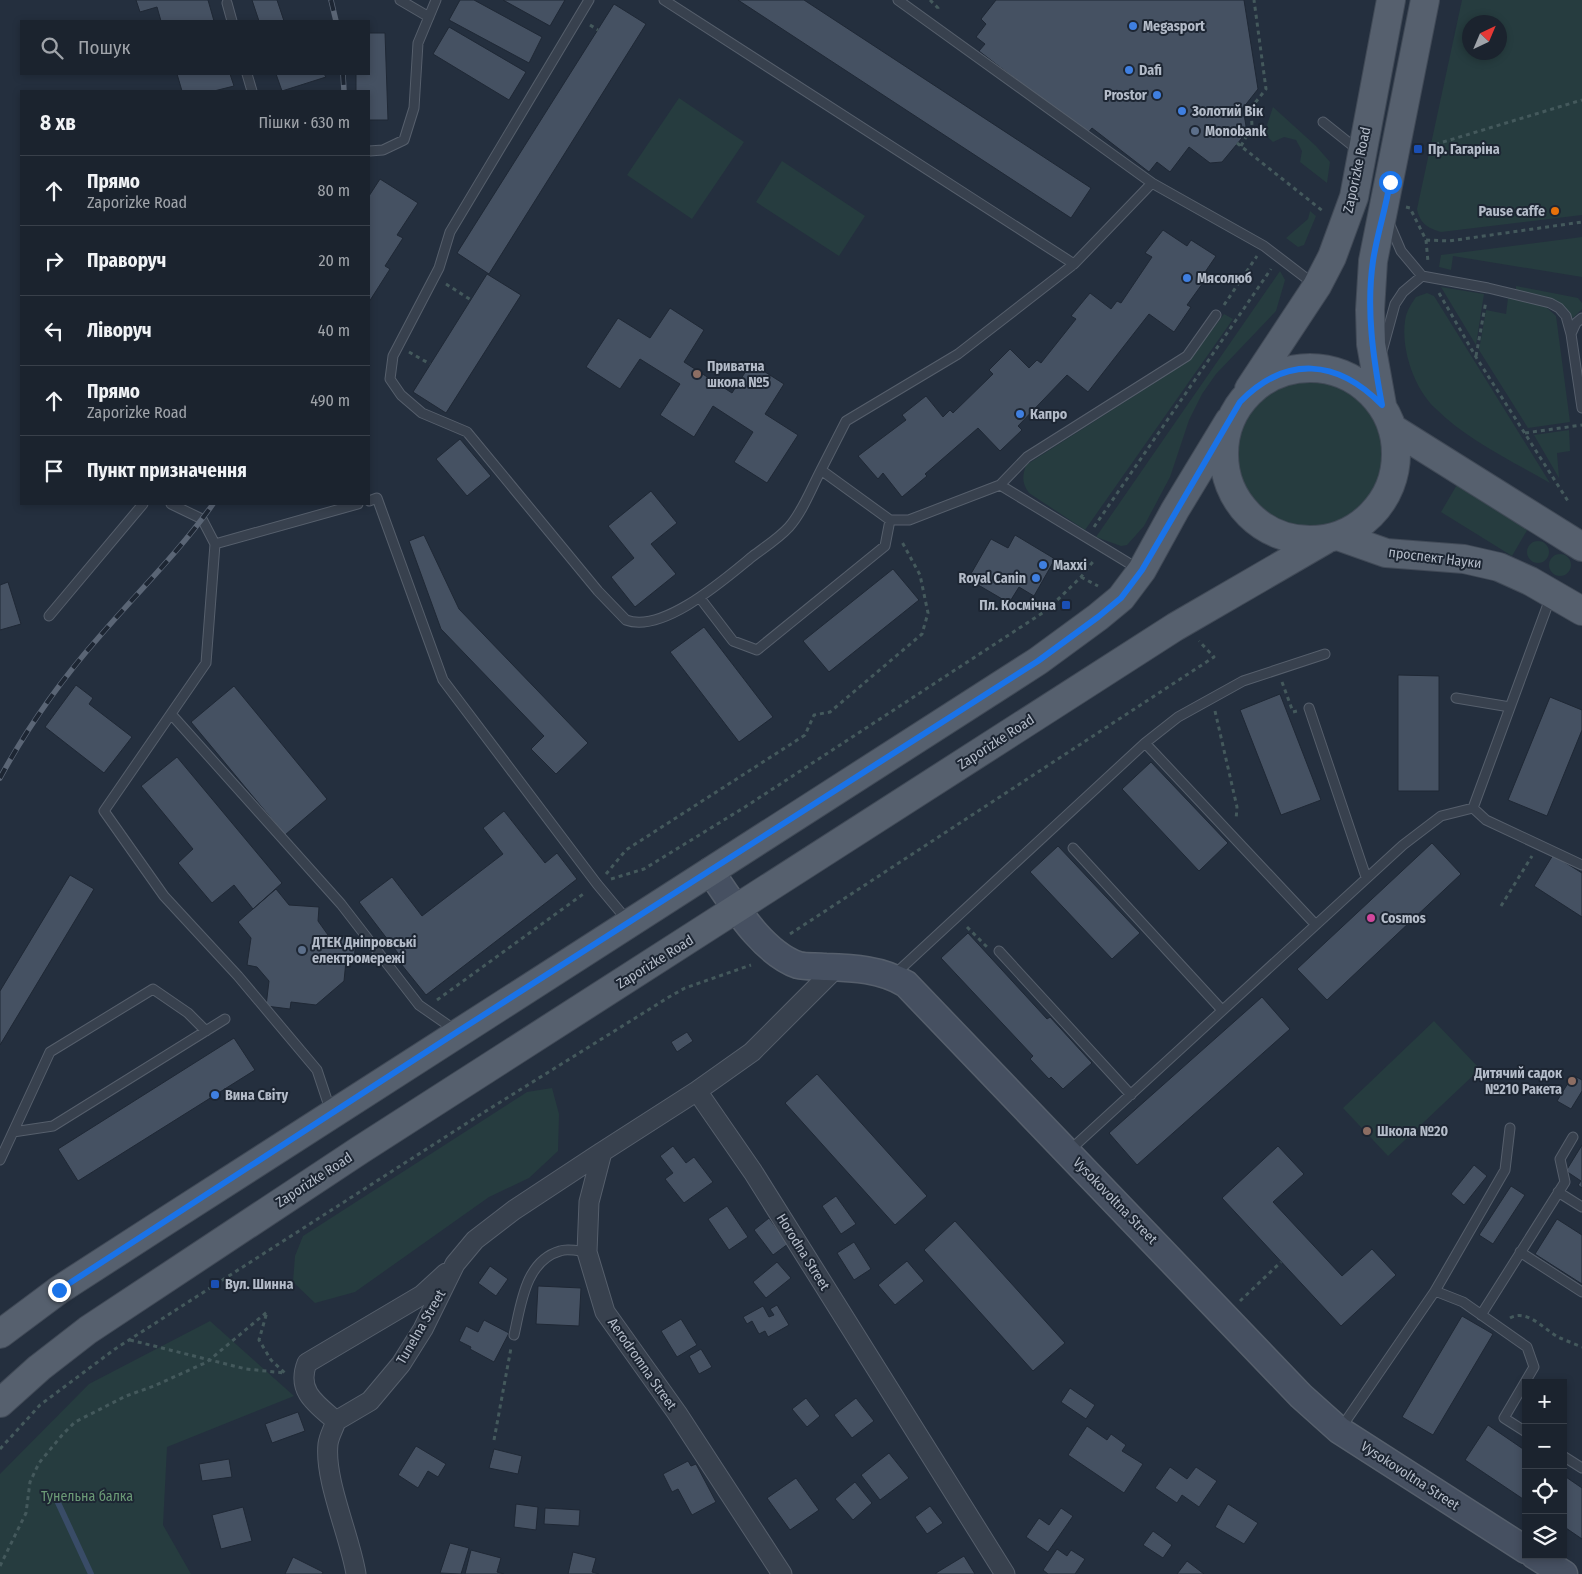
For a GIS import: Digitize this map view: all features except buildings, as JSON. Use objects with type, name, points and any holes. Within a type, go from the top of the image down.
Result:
[{"type":"main road","name":"Zaporizke Road","points":[[0,1334],[59,1290],[457,1032],[1038,661],[1121,598],[1142,570],[1175,510],[1235,412],[1317,286],[1344,227],[1354,196],[1391,0]]},
{"type":"main road","points":[[1425,0],[1394,209],[1373,261],[1370,310],[1376,373],[1387,417],[1396,450],[1395,465],[1388,493],[1370,516],[1358,526],[1331,538],[1298,540],[1272,532],[1249,517],[1233,495],[1224,469],[1224,442],[1235,412],[1255,387],[1277,374],[1302,368],[1327,370],[1351,378],[1387,417],[1582,547]]},
{"type":"main road","name":"Zaporizke Road","points":[[3,1399],[88,1330],[360,1150],[737,910],[1175,627],[1331,538]]},
{"type":"main road","name":"проспект Науки","points":[[1331,538],[1386,553],[1421,554],[1486,563],[1515,573],[1582,611]]},
{"type":"main road","name":"Vysokovoltna Street","points":[[710,871],[749,925],[777,953],[799,965],[877,971],[892,976],[906,984],[1225,1315],[1300,1396],[1340,1430],[1522,1547]]},
{"type":"main road","points":[[1540,1559],[1564,1574]]},
{"type":"street","points":[[602,1152],[752,1052],[836,967]]},
{"type":"street","name":"Horodna Street","points":[[697,1090],[753,1172],[1005,1574]]},
{"type":"street","name":"Aerodromna Street","points":[[602,1152],[589,1202],[587,1252],[605,1312],[677,1413],[782,1574]]},
{"type":"street","name":"Tunelna Street","points":[[336,1421],[370,1401],[400,1364],[422,1330],[455,1264],[475,1240],[514,1210],[602,1152]]},
{"type":"street","points":[[356,1574],[353,1554],[330,1469],[328,1443],[336,1421],[318,1405],[294,1374],[307,1363],[422,1295],[455,1264]]},
{"type":"lane","points":[[400,0],[429,17]]},
{"type":"lane","points":[[370,151],[383,150],[404,140],[414,108],[418,43],[436,0]]},
{"type":"lane","points":[[589,0],[450,232],[434,277],[393,356],[390,379],[401,395],[422,413],[467,432],[598,591],[626,620],[647,621],[679,611],[700,598],[787,529],[821,470],[846,421],[958,354],[1074,264],[1152,183]]},
{"type":"lane","points":[[664,0],[1074,264]]},
{"type":"lane","points":[[898,0],[1152,183],[1264,246],[1280,256],[1317,286]]},
{"type":"lane","points":[[227,3],[232,20]]},
{"type":"lane","points":[[247,75],[252,90]]},
{"type":"lane","points":[[1323,122],[1362,153]]},
{"type":"lane","points":[[1394,209],[1401,251],[1426,276],[1550,303],[1566,316],[1571,334],[1582,408]]},
{"type":"lane","points":[[1376,373],[1395,304],[1403,292],[1426,276]]},
{"type":"lane","points":[[821,470],[890,520],[909,520],[1000,485],[1027,457],[1187,356],[1216,316]]},
{"type":"lane","points":[[1571,334],[1576,323],[1582,318]]},
{"type":"lane","points":[[1000,485],[1142,570]]},
{"type":"lane","points":[[370,501],[377,498],[443,680],[597,884],[630,923]]},
{"type":"lane","points":[[49,616],[142,505]]},
{"type":"lane","points":[[173,505],[202,519],[215,544],[206,663],[104,811],[164,896],[238,976],[317,1070],[332,1114]]},
{"type":"lane","points":[[215,544],[354,505]]},
{"type":"lane","points":[[700,598],[733,641],[757,650],[885,546],[890,520]]},
{"type":"lane","points":[[1473,808],[1552,593]]},
{"type":"lane","points":[[892,976],[1145,743],[1178,717],[1243,681],[1324,654]]},
{"type":"lane","points":[[1456,698],[1510,707]]},
{"type":"lane","points":[[1309,708],[1366,877]]},
{"type":"lane","points":[[171,714],[341,904],[419,1006],[457,1032]]},
{"type":"lane","points":[[1145,743],[1315,924]]},
{"type":"lane","points":[[1473,808],[1486,820],[1582,865]]},
{"type":"lane","points":[[1068,1153],[1403,845],[1441,816],[1473,808]]},
{"type":"lane","points":[[1073,848],[1222,1010]]},
{"type":"lane","points":[[999,951],[1131,1095]]},
{"type":"lane","points":[[0,1160],[50,1052],[153,989],[188,1013],[206,1031]]},
{"type":"lane","points":[[13,1132],[53,1126],[225,1019]]},
{"type":"lane","points":[[1340,1430],[1435,1292],[1505,1170],[1510,1128]]},
{"type":"lane","points":[[1481,1315],[1565,1182],[1560,1158],[1573,1138]]},
{"type":"lane","points":[[1558,1192],[1582,1207]]},
{"type":"lane","points":[[514,1335],[526,1287],[538,1264],[560,1250],[587,1252]]},
{"type":"lane","points":[[1520,1252],[1582,1292]]},
{"type":"lane","points":[[1435,1292],[1463,1302],[1526,1347],[1534,1366],[1504,1418],[1522,1429]]},
{"type":"lane","points":[[1567,1459],[1582,1468]]},
{"type":"path","points":[[1254,0],[1266,89],[1251,108],[1252,126],[1239,145],[1324,212]]},
{"type":"path","points":[[1418,149],[1582,100]]},
{"type":"path","points":[[1394,209],[1410,208],[1426,240],[1426,276],[1568,501]]},
{"type":"path","points":[[1426,240],[1449,241],[1582,222]]},
{"type":"path","points":[[1216,316],[1264,246]]},
{"type":"path","points":[[1088,536],[1280,256]]},
{"type":"path","points":[[434,277],[471,300]]},
{"type":"path","points":[[1476,357],[1488,288]]},
{"type":"path","points":[[399,346],[430,364]]},
{"type":"path","points":[[1525,433],[1582,425]]},
{"type":"path","points":[[434,1002],[597,884],[626,850],[805,735],[814,715],[830,712],[922,634],[928,613],[920,575],[890,520]]},
{"type":"path","points":[[597,884],[644,869],[745,807],[1047,610],[1081,577],[1104,546]]},
{"type":"path","points":[[1081,577],[1098,586]]},
{"type":"path","points":[[784,938],[1214,657],[1198,641]]},
{"type":"path","points":[[1277,670],[1293,712],[1309,708]]},
{"type":"path","points":[[1212,698],[1237,807],[1234,838]]},
{"type":"path","points":[[1501,906],[1540,844]]},
{"type":"path","points":[[958,917],[990,951],[999,951]]},
{"type":"path","points":[[0,1448],[40,1405],[129,1340],[669,996],[752,965]]},
{"type":"path","points":[[1225,1315],[1281,1262]]},
{"type":"path","points":[[0,1566],[26,1513],[30,1482],[39,1464],[63,1434],[76,1422],[126,1396],[173,1378],[211,1359],[267,1312],[260,1340],[271,1360],[294,1374]]},
{"type":"path","points":[[1497,1326],[1514,1316],[1534,1319],[1558,1337],[1582,1347]]},
{"type":"path","points":[[494,1440],[514,1335]]},
{"type":"path","points":[[129,1340],[246,1369],[294,1374]]},
{"type":"green space","points":[[1462,0],[1582,0],[1582,215],[1441,232],[1425,225],[1417,209]]},
{"type":"green space","points":[[679,98],[744,142],[692,219],[627,175]]},
{"type":"green space","points":[[1273,107],[1316,146],[1330,162],[1327,183],[1300,162],[1302,151],[1296,140],[1284,137],[1273,142],[1264,134]]},
{"type":"green space","points":[[782,161],[865,216],[839,256],[756,202]]},
{"type":"green space","points":[[1310,211],[1316,216],[1304,245],[1298,247],[1286,238],[1308,219]]},
{"type":"green space","points":[[1582,237],[1582,277],[1453,256],[1451,270],[1439,267],[1441,255]]},
{"type":"green space","points":[[1280,271],[1285,280],[1276,311],[1216,374],[1202,394],[1189,420],[1170,477],[1144,526],[1127,545],[1121,546],[1096,537]]},
{"type":"green space","points":[[1516,286],[1578,298],[1582,303],[1582,309],[1573,318],[1567,310],[1554,300],[1541,295],[1516,291]]},
{"type":"green space","points":[[1441,287],[1484,294],[1476,345]]},
{"type":"green space","points":[[1427,293],[1434,296],[1550,483],[1461,430],[1435,408],[1421,390],[1407,356],[1404,332],[1406,318],[1411,305],[1416,297]]},
{"type":"green space","points":[[1508,298],[1546,307],[1556,316],[1570,422],[1528,428],[1479,350],[1486,310],[1506,314]]},
{"type":"green space","points":[[1224,314],[1233,319],[1085,530],[1029,493],[1023,480],[1026,465],[1189,361]]},
{"type":"green space","points":[[1308,380],[1323,381],[1336,385],[1361,401],[1377,426],[1381,439],[1381,469],[1377,482],[1361,507],[1336,523],[1323,527],[1308,528],[1293,527],[1280,523],[1255,507],[1239,482],[1235,469],[1234,454],[1235,439],[1239,426],[1255,401],[1280,385],[1293,381]]},
{"type":"green space","points":[[1569,430],[1570,451],[1557,453],[1559,478],[1534,435]]},
{"type":"green space","points":[[1458,483],[1529,527],[1512,556],[1441,512]]},
{"type":"green space","points":[[1538,541],[1546,544],[1549,552],[1546,560],[1538,563],[1530,560],[1527,552],[1530,544]]},
{"type":"green space","points":[[1560,554],[1570,561],[1571,565],[1564,575],[1560,576],[1550,569],[1549,565],[1556,555]]},
{"type":"green space","points":[[1434,1021],[1480,1069],[1388,1156],[1343,1108]]},
{"type":"green space","points":[[552,1088],[559,1114],[558,1151],[529,1178],[489,1197],[355,1292],[315,1303],[293,1282],[295,1256],[303,1236],[527,1092]]},
{"type":"green space","name":"Тунельна балка","points":[[210,1321],[294,1396],[167,1447],[163,1525],[191,1574],[0,1574],[0,1474],[89,1384]]},
{"type":"waterway","points":[[54,1494],[91,1574]]},
{"type":"railway","points":[[331,0],[336,20]]},
{"type":"railway","points":[[343,75],[344,90]]},
{"type":"railway","points":[[0,778],[33,723],[71,670],[172,556],[212,505]]},
{"type":"place","name":"Megasport","points":[[1133,26]]},
{"type":"place","name":"Dafi","points":[[1129,70]]},
{"type":"place","name":"Prostor","points":[[1157,95]]},
{"type":"place","name":"Золотий Вік","points":[[1182,111]]},
{"type":"place","name":"Monobank","points":[[1195,131]]},
{"type":"place","name":"Пр. Гагаріна","points":[[1418,149]]},
{"type":"place","name":"Pause caffe","points":[[1555,211]]},
{"type":"place","name":"Мясолюб","points":[[1187,278]]},
{"type":"place","name":"Приватна школа №5","points":[[697,374]]},
{"type":"place","name":"Капро","points":[[1020,414]]},
{"type":"place","name":"Maxxi","points":[[1043,565]]},
{"type":"place","name":"Royal Canin","points":[[1036,578]]},
{"type":"place","name":"Пл. Космічна","points":[[1066,605]]},
{"type":"place","name":"Cosmos","points":[[1371,918]]},
{"type":"place","name":"ДТЕК Дніпровські електромережі","points":[[302,950]]},
{"type":"place","name":"Дитячий садок №210 Ракета","points":[[1572,1081]]},
{"type":"place","name":"Вина Світу","points":[[215,1095]]},
{"type":"place","name":"Школа №20","points":[[1367,1131]]},
{"type":"place","name":"Вул. Шинна","points":[[215,1284]]},
{"type":"route","points":[[59,1290],[457,1032],[681,891],[1038,661],[1098,617],[1121,598],[1142,570],[1175,510],[1240,402],[1255,387],[1277,374],[1302,368],[1327,370],[1351,378],[1382,405],[1371,344],[1370,310],[1373,261],[1390,182]]}]
